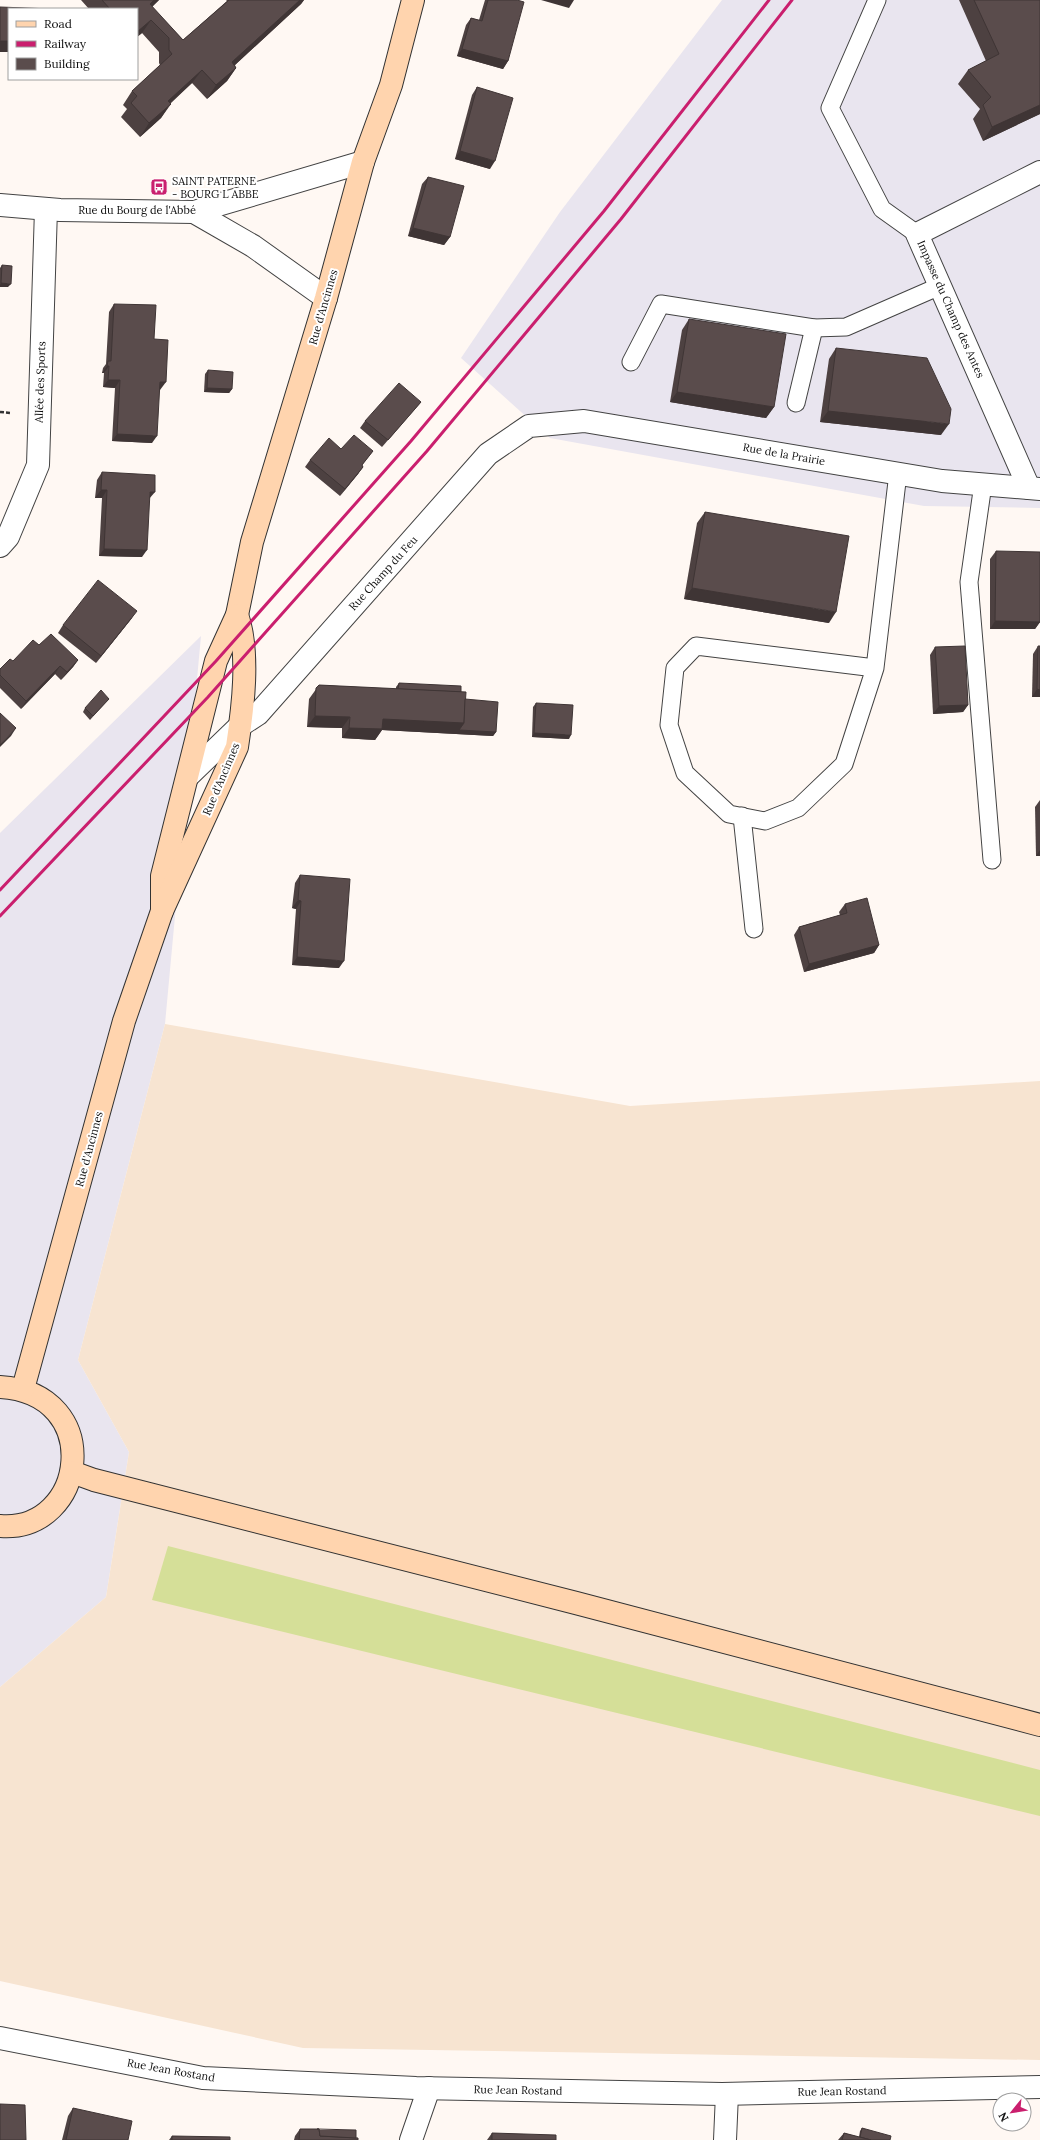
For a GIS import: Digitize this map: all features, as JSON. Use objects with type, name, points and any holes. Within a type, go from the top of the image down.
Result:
[{"type":"main road","name":"Rue d'Ancinnes","points":[[162,911],[162,876],[216,661],[237,615],[252,542],[326,298],[363,162],[391,85],[413,0]]},
{"type":"main road","name":"Rue d'Ancinnes","points":[[23,1389],[124,1021],[162,911],[237,747],[240,725],[244,656],[243,631],[237,615]]},
{"type":"main road","points":[[0,1386],[23,1389],[47,1403],[57,1412],[68,1430],[73,1451],[72,1472],[64,1492],[50,1509],[31,1521],[9,1527],[0,1526]]},
{"type":"main road","points":[[72,1472],[94,1480],[576,1603],[1040,1725]]},
{"type":"street","name":"Rue du Bourg de l'Abbé","points":[[0,205],[46,209],[194,212],[363,162]]},
{"type":"street","name":"Impasse du Champ des Antes","points":[[1035,488],[940,286],[918,234],[1040,172]]},
{"type":"street","name":"Allée des Sports","points":[[0,546],[8,537],[38,465],[46,209]]},
{"type":"street","points":[[194,212],[253,246],[326,298]]},
{"type":"street","name":"Rue de la Prairie","points":[[529,426],[584,421],[942,481],[1035,488]]},
{"type":"street","name":"Rue Champ du Feu","points":[[188,776],[240,725],[258,714],[488,454],[529,426]]},
{"type":"street","name":"Rue Jean Rostand","points":[[0,2038],[203,2078],[429,2088],[727,2094],[1040,2087]]},
{"type":"street","points":[[411,2140],[429,2088]]},
{"type":"street","points":[[724,2140],[727,2094]]},
{"type":"lane","points":[[877,0],[830,108],[882,209],[918,234]]},
{"type":"lane","points":[[630,362],[661,304],[814,328],[846,327],[940,286]]},
{"type":"lane","points":[[796,403],[814,328]]},
{"type":"lane","points":[[875,668],[696,646],[676,668],[669,725],[686,774],[729,814],[765,821],[798,808],[844,764],[875,668],[898,473]]},
{"type":"lane","points":[[983,484],[969,582],[992,860]]},
{"type":"lane","points":[[742,816],[754,929]]},
{"type":"shaded area","points":[[722,0],[1040,0],[1040,508],[924,506],[550,438],[461,358],[560,212]]},
{"type":"shaded area","points":[[201,636],[165,1024],[78,1360],[129,1452],[106,1597],[0,1687],[0,833]]},
{"type":"shaded area","points":[[165,1024],[630,1106],[1040,1081],[1040,2060],[303,2048],[0,1981],[0,1687],[106,1597],[129,1452],[78,1360]]},
{"type":"green space","points":[[168,1546],[1040,1770],[1040,1816],[152,1600]]},
{"type":"building","points":[[102,0],[154,0],[150,4],[183,40],[229,0],[300,0],[232,62],[236,68],[216,85],[202,70],[168,101],[171,104],[149,123],[131,103],[137,96],[132,91],[172,54],[169,50],[169,38],[151,20],[138,31],[138,8],[109,8]]},
{"type":"building","points":[[488,0],[517,0],[524,2],[508,61],[462,49],[471,18],[482,21]]},
{"type":"building","points":[[974,0],[1040,0],[1040,105],[992,127],[983,105],[991,97],[968,70],[999,54]]},
{"type":"building","points":[[0,7],[26,8],[8,8],[8,41],[0,41]]},
{"type":"building","points":[[477,87],[513,98],[495,161],[460,151]]},
{"type":"building","points":[[428,177],[464,186],[450,237],[413,228]]},
{"type":"building","points":[[2,265],[12,266],[11,284],[1,283]]},
{"type":"building","points":[[114,304],[156,305],[154,339],[168,340],[166,382],[160,382],[157,436],[117,434],[120,380],[108,380],[109,366],[107,366],[108,361],[111,361]]},
{"type":"building","points":[[689,319],[786,334],[774,407],[677,392]]},
{"type":"building","points":[[836,348],[927,358],[951,409],[949,424],[828,411]]},
{"type":"building","points":[[208,370],[233,372],[232,389],[207,388]]},
{"type":"building","points":[[399,383],[421,402],[388,440],[365,421]]},
{"type":"building","points":[[354,435],[373,451],[362,465],[363,467],[345,489],[310,460],[329,438],[341,449]]},
{"type":"building","points":[[102,472],[155,475],[155,492],[150,492],[147,550],[104,549],[107,490],[101,490]]},
{"type":"building","points":[[705,512],[849,536],[836,612],[692,588]]},
{"type":"building","points":[[996,551],[1040,552],[1040,622],[995,621]]},
{"type":"building","points":[[98,580],[137,611],[101,656],[63,625]]},
{"type":"building","points":[[51,634],[78,660],[67,672],[60,666],[26,701],[0,675],[0,669],[10,659],[13,661],[33,640],[39,645]]},
{"type":"building","points":[[965,646],[968,705],[939,706],[935,647]]},
{"type":"building","points":[[1038,646],[1040,646],[1040,690],[1037,689]]},
{"type":"building","points":[[399,683],[461,686],[461,692],[398,689]]},
{"type":"building","points":[[319,685],[466,692],[464,723],[383,719],[382,729],[349,728],[350,717],[315,716],[316,688]]},
{"type":"building","points":[[101,690],[109,699],[93,716],[85,708]]},
{"type":"building","points":[[465,699],[498,702],[496,732],[459,730],[464,723]]},
{"type":"building","points":[[536,703],[573,705],[571,735],[534,733]]},
{"type":"building","points":[[0,713],[16,728],[0,745]]},
{"type":"building","points":[[300,875],[350,879],[344,961],[297,957],[301,901],[298,900]]},
{"type":"building","points":[[867,898],[879,945],[809,964],[799,927],[847,913],[845,904]]},
{"type":"building","points":[[0,2104],[25,2105],[26,2140],[0,2140]]},
{"type":"building","points":[[73,2108],[132,2121],[128,2140],[66,2140]]},
{"type":"building","points":[[862,2128],[891,2136],[890,2140],[871,2140],[860,2137]]},
{"type":"building","points":[[300,2129],[319,2129],[320,2136],[358,2138],[358,2140],[299,2140]]},
{"type":"building","points":[[319,2129],[356,2130],[356,2138],[320,2136]]},
{"type":"building","points":[[492,2133],[556,2135],[556,2140],[492,2140]]},
{"type":"building","points":[[844,2133],[871,2140],[842,2140]]},
{"type":"building","points":[[172,2136],[230,2137],[230,2140],[172,2140]]},
{"type":"railway","points":[[0,890],[216,661],[411,441],[604,211],[769,0]]},
{"type":"railway","points":[[0,916],[208,697],[427,451],[621,219],[792,0]]},
{"type":"place","name":"SAINT PATERNE - BOURG L ABBE","points":[[159,187]]}]
